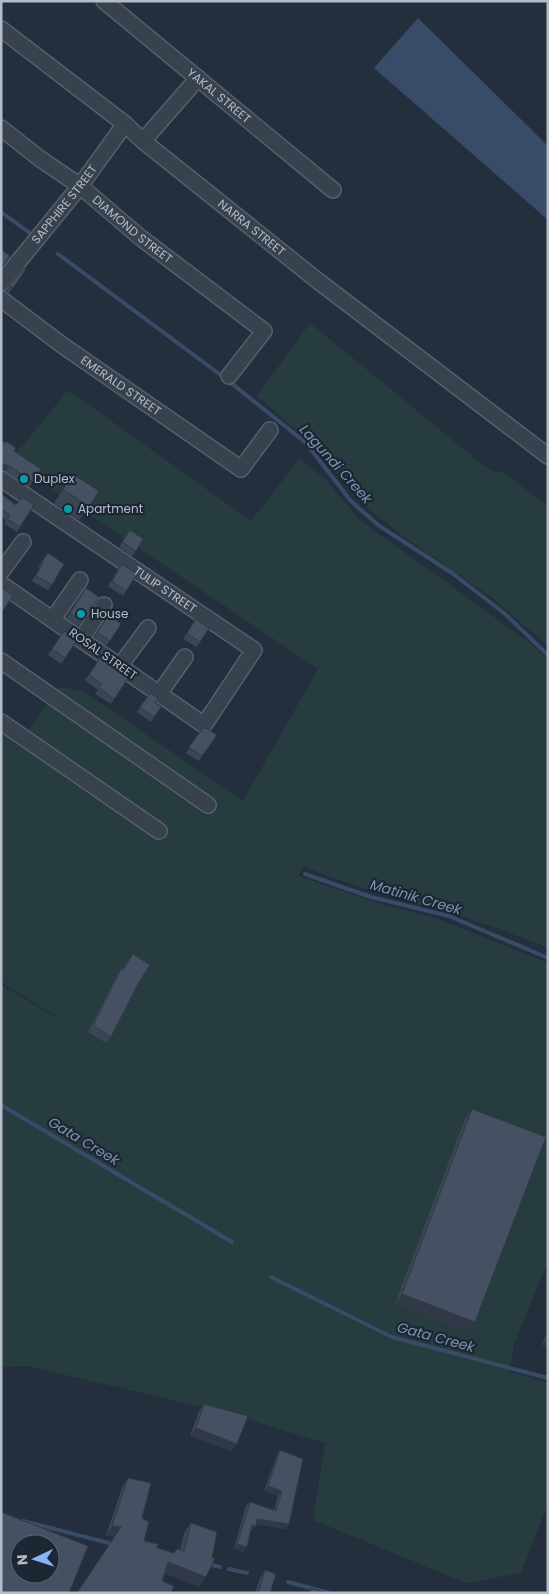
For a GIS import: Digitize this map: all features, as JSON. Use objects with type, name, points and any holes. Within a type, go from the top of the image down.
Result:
[{"type":"street","name":"YAKAL STREET","points":[[104,1],[333,190]]},
{"type":"street","name":"NARRA STREET","points":[[1,29],[125,124],[143,141],[318,281],[548,456]]},
{"type":"street","points":[[143,141],[198,78]]},
{"type":"street","name":"SAPPHIRE STREET","points":[[1,283],[80,186],[125,124]]},
{"type":"street","name":"DIAMOND STREET","points":[[1,128],[39,158],[80,186],[141,238],[264,331],[229,376]]},
{"type":"street","name":"EMERALD STREET","points":[[1,299],[62,345],[241,469],[270,430]]},
{"type":"street","name":"TULIP STREET","points":[[1,479],[254,650],[204,725]]},
{"type":"street","points":[[1,572],[23,542]]},
{"type":"street","points":[[53,619],[80,580]]},
{"type":"street","name":"ROSAL STREET","points":[[1,584],[204,725]]},
{"type":"street","points":[[81,639],[104,605]]},
{"type":"street","points":[[119,667],[148,628]]},
{"type":"street","points":[[159,694],[185,656]]},
{"type":"street","points":[[1,661],[208,805]]},
{"type":"street","points":[[1,722],[159,831]]},
{"type":"green space","points":[[310,323],[482,464],[493,471],[505,473],[548,507],[548,646],[491,597],[404,537],[365,506],[311,443],[257,396]]},
{"type":"green space","points":[[68,390],[251,521],[299,459],[325,479],[360,520],[534,646],[548,660],[548,947],[459,915],[373,892],[304,867],[298,876],[387,906],[433,917],[548,963],[548,1262],[514,1344],[510,1372],[548,1383],[548,1503],[521,1573],[466,1583],[313,1520],[325,1443],[227,1413],[28,1366],[1,1367],[1,985],[81,1032],[1,982],[1,737],[30,729],[59,687],[83,691],[243,801],[318,669],[10,461]]},
{"type":"water","points":[[418,18],[548,146],[548,220],[374,68]]},
{"type":"building","points":[[1,249],[10,256],[1,268]]},
{"type":"building","points":[[24,268],[26,269],[13,288],[9,286]]},
{"type":"building","points":[[1,440],[16,448],[14,451],[41,469],[33,482],[5,464],[1,466]]},
{"type":"building","points":[[73,474],[99,491],[89,507],[63,489]]},
{"type":"building","points":[[1,494],[16,505],[22,497],[34,505],[20,527],[7,519],[10,515],[1,509]]},
{"type":"building","points":[[130,530],[143,539],[136,551],[122,542]]},
{"type":"building","points":[[48,553],[64,564],[52,585],[36,576]]},
{"type":"building","name":"House","points":[[122,564],[137,574],[126,591],[112,581]]},
{"type":"building","points":[[1,587],[13,596],[1,613]]},
{"type":"building","points":[[86,588],[99,597],[82,621],[70,613]]},
{"type":"building","points":[[109,615],[121,624],[110,641],[97,632]]},
{"type":"building","points":[[196,619],[209,628],[200,642],[187,633]]},
{"type":"building","name":"House","points":[[64,631],[77,640],[65,658],[52,649]]},
{"type":"building","points":[[101,657],[129,677],[114,699],[99,688],[102,684],[89,675]]},
{"type":"building","points":[[150,693],[158,698],[155,703],[161,707],[154,717],[140,707]]},
{"type":"building","points":[[203,728],[217,735],[202,756],[189,747]]},
{"type":"building","points":[[133,954],[150,965],[138,984],[111,1037],[93,1025],[121,969],[123,970]]},
{"type":"building","points":[[472,1109],[546,1137],[475,1322],[402,1294]]},
{"type":"building","points":[[204,1404],[248,1416],[237,1444],[196,1428]]},
{"type":"building","points":[[280,1450],[303,1459],[289,1524],[257,1519],[256,1526],[252,1525],[247,1547],[237,1544],[250,1502],[276,1511],[282,1491],[268,1486]]},
{"type":"building","points":[[128,1478],[151,1483],[142,1518],[149,1522],[144,1541],[158,1544],[157,1548],[174,1553],[177,1549],[184,1551],[191,1523],[217,1532],[212,1558],[215,1558],[206,1577],[168,1562],[162,1581],[174,1586],[171,1593],[77,1593],[121,1527],[112,1526]]},
{"type":"building","points":[[1,1512],[57,1534],[10,1534],[10,1584],[60,1584],[60,1535],[88,1546],[69,1593],[1,1593]]},
{"type":"building","points":[[265,1570],[276,1574],[270,1593],[258,1593]]},
{"type":"building","points":[[311,1588],[323,1593],[310,1593]]},
{"type":"waterway","name":"Lagundi Creek","points":[[1,212],[34,236]]},
{"type":"waterway","name":"Lagundi Creek","points":[[58,254],[226,379],[305,442],[351,501],[378,525],[452,573],[504,613],[548,655]]},
{"type":"waterway","name":"Matinik Creek","points":[[305,874],[371,897],[449,916],[548,958]]},
{"type":"waterway","name":"Gata Creek","points":[[1,1105],[232,1242]]},
{"type":"waterway","name":"Gata Creek","points":[[271,1277],[392,1337],[548,1378]]},
{"type":"waterway","points":[[23,1521],[113,1544]]},
{"type":"waterway","points":[[208,1564],[220,1567]]},
{"type":"waterway","points":[[229,1569],[247,1573]]},
{"type":"waterway","points":[[288,1582],[329,1593]]},
{"type":"place","name":"Duplex","points":[[24,479]]},
{"type":"place","name":"Apartment","points":[[68,509]]},
{"type":"place","name":"House","points":[[81,614]]}]
